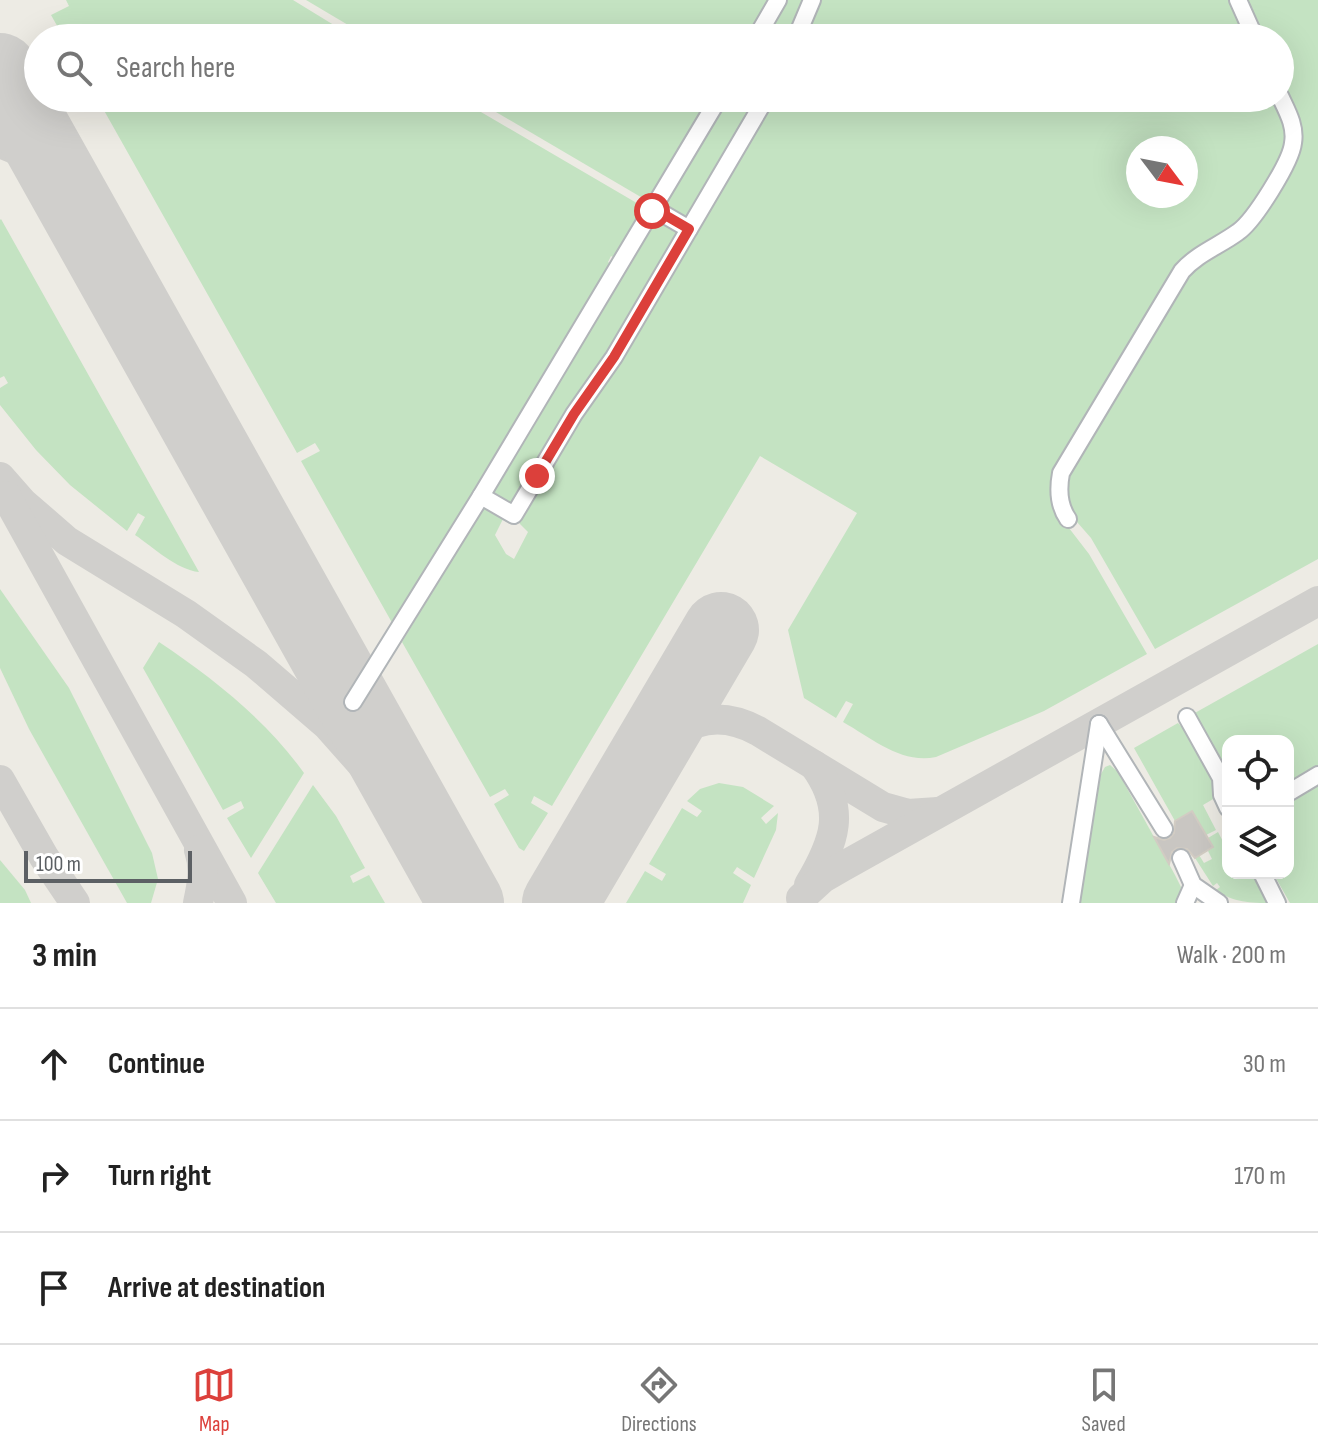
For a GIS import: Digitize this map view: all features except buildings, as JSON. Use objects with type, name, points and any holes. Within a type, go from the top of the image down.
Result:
[{"type":"lane","points":[[764,24],[778,0]]},
{"type":"lane","points":[[802,24],[812,0]]},
{"type":"lane","points":[[1238,0],[1249,24]]},
{"type":"lane","points":[[353,702],[481,496],[711,112]]},
{"type":"lane","points":[[481,496],[514,515],[574,414],[614,357],[758,112]]},
{"type":"lane","points":[[1068,519],[1060,503],[1058,488],[1061,473],[1182,271],[1206,250],[1241,230],[1253,218],[1290,156],[1294,143],[1293,126],[1287,112]]},
{"type":"lane","points":[[653,208],[689,229]]},
{"type":"lane","points":[[1187,717],[1221,778],[1222,795],[1228,807]]},
{"type":"lane","points":[[1071,903],[1099,724],[1164,829]]},
{"type":"lane","points":[[1294,789],[1318,775]]},
{"type":"lane","points":[[1181,858],[1193,885],[1219,903]]},
{"type":"lane","points":[[1265,879],[1277,903]]},
{"type":"lane","points":[[1185,903],[1193,885]]},
{"type":"green space","points":[[66,0],[293,0],[332,24],[56,24],[51,15],[69,6]]},
{"type":"green space","points":[[306,0],[776,0],[762,24],[346,24]]},
{"type":"green space","points":[[786,0],[806,0],[795,24],[771,24]]},
{"type":"green space","points":[[819,0],[1234,0],[1244,24],[808,24]]},
{"type":"green space","points":[[1244,0],[1318,0],[1318,559],[1155,649],[1091,538],[1070,514],[1065,495],[1068,474],[1186,274],[1259,219],[1296,117],[1294,24],[1255,24]]},
{"type":"green space","points":[[105,112],[481,112],[647,209],[619,260],[611,256],[608,262],[615,267],[395,628],[301,461],[320,451],[315,443],[297,453]]},
{"type":"green space","points":[[496,112],[709,112],[651,203]]},
{"type":"green space","points":[[720,112],[751,112],[693,211],[683,220],[666,211],[667,201]]},
{"type":"green space","points":[[764,112],[1282,112],[1287,138],[1282,159],[1239,225],[1200,250],[1060,468],[1062,519],[1089,554],[1147,654],[1044,711],[936,757],[911,757],[888,748],[843,722],[853,704],[846,701],[836,718],[804,698],[788,630],[857,513],[760,456],[552,806],[534,796],[531,803],[548,813],[524,851],[519,848],[494,804],[509,795],[505,789],[490,797],[402,642],[486,503],[504,517],[495,535],[506,554],[514,559],[528,532],[518,517]]},
{"type":"green space","points":[[658,216],[679,233],[605,358],[511,505],[490,496]]},
{"type":"green space","points":[[0,220],[199,572],[174,563],[135,535],[145,517],[138,513],[127,531],[70,485],[36,450],[0,405],[0,388],[8,383],[4,376],[0,378]]},
{"type":"green space","points":[[0,589],[69,688],[152,853],[158,879],[151,903],[127,903],[29,729],[0,668]]},
{"type":"green space","points":[[159,642],[238,701],[273,735],[304,773],[251,858],[227,818],[244,808],[241,801],[223,810],[143,668]]},
{"type":"green space","points":[[1318,644],[1318,766],[1294,780],[1294,735],[1222,735],[1222,771],[1193,714]]},
{"type":"green space","points":[[1178,723],[1215,780],[1220,795],[1203,805],[1216,830],[1206,835],[1192,812],[1175,821],[1134,748]]},
{"type":"green space","points":[[1110,765],[1118,772],[1181,887],[1179,903],[1075,903],[1101,774]]},
{"type":"green space","points":[[1318,781],[1318,903],[1290,903],[1276,879],[1294,879],[1294,795]]},
{"type":"green space","points":[[719,783],[743,787],[774,806],[761,818],[766,824],[778,813],[776,830],[754,878],[737,867],[733,873],[751,885],[743,903],[626,903],[645,871],[662,881],[666,874],[649,864],[682,808],[697,817],[702,811],[687,801],[700,789]]},
{"type":"green space","points":[[313,785],[336,816],[365,868],[350,876],[353,883],[369,875],[385,903],[276,903],[258,873]]},
{"type":"green space","points":[[1218,832],[1222,840],[1222,879],[1260,879],[1273,903],[1236,900],[1216,890],[1220,887],[1217,883],[1213,886],[1195,858],[1199,855],[1204,863],[1212,859],[1208,851],[1213,847],[1208,838]]},
{"type":"green space","points":[[0,860],[25,890],[31,903],[0,903]]},
{"type":"taxiway","points":[[0,143],[36,158],[66,189]]},
{"type":"taxiway","points":[[0,477],[22,502],[67,541],[186,614],[256,664],[327,725],[445,864]]},
{"type":"taxiway","points":[[6,496],[232,903]]},
{"type":"taxiway","points":[[801,898],[823,878],[842,867],[1318,601]]},
{"type":"taxiway","points":[[643,761],[683,729],[696,723],[725,720],[758,731],[883,807],[908,814],[938,812]]},
{"type":"taxiway","points":[[809,885],[831,840],[834,825],[831,797],[814,765]]},
{"type":"taxiway","points":[[0,780],[44,857],[75,903]]},
{"type":"taxiway","points":[[198,903],[202,876],[199,850]]},
{"type":"runway","points":[[0,71],[466,903]]},
{"type":"runway","points":[[560,903],[721,630]]},
{"type":"route","points":[[537,476],[574,414],[614,357],[689,229],[653,208],[652,211]]}]
